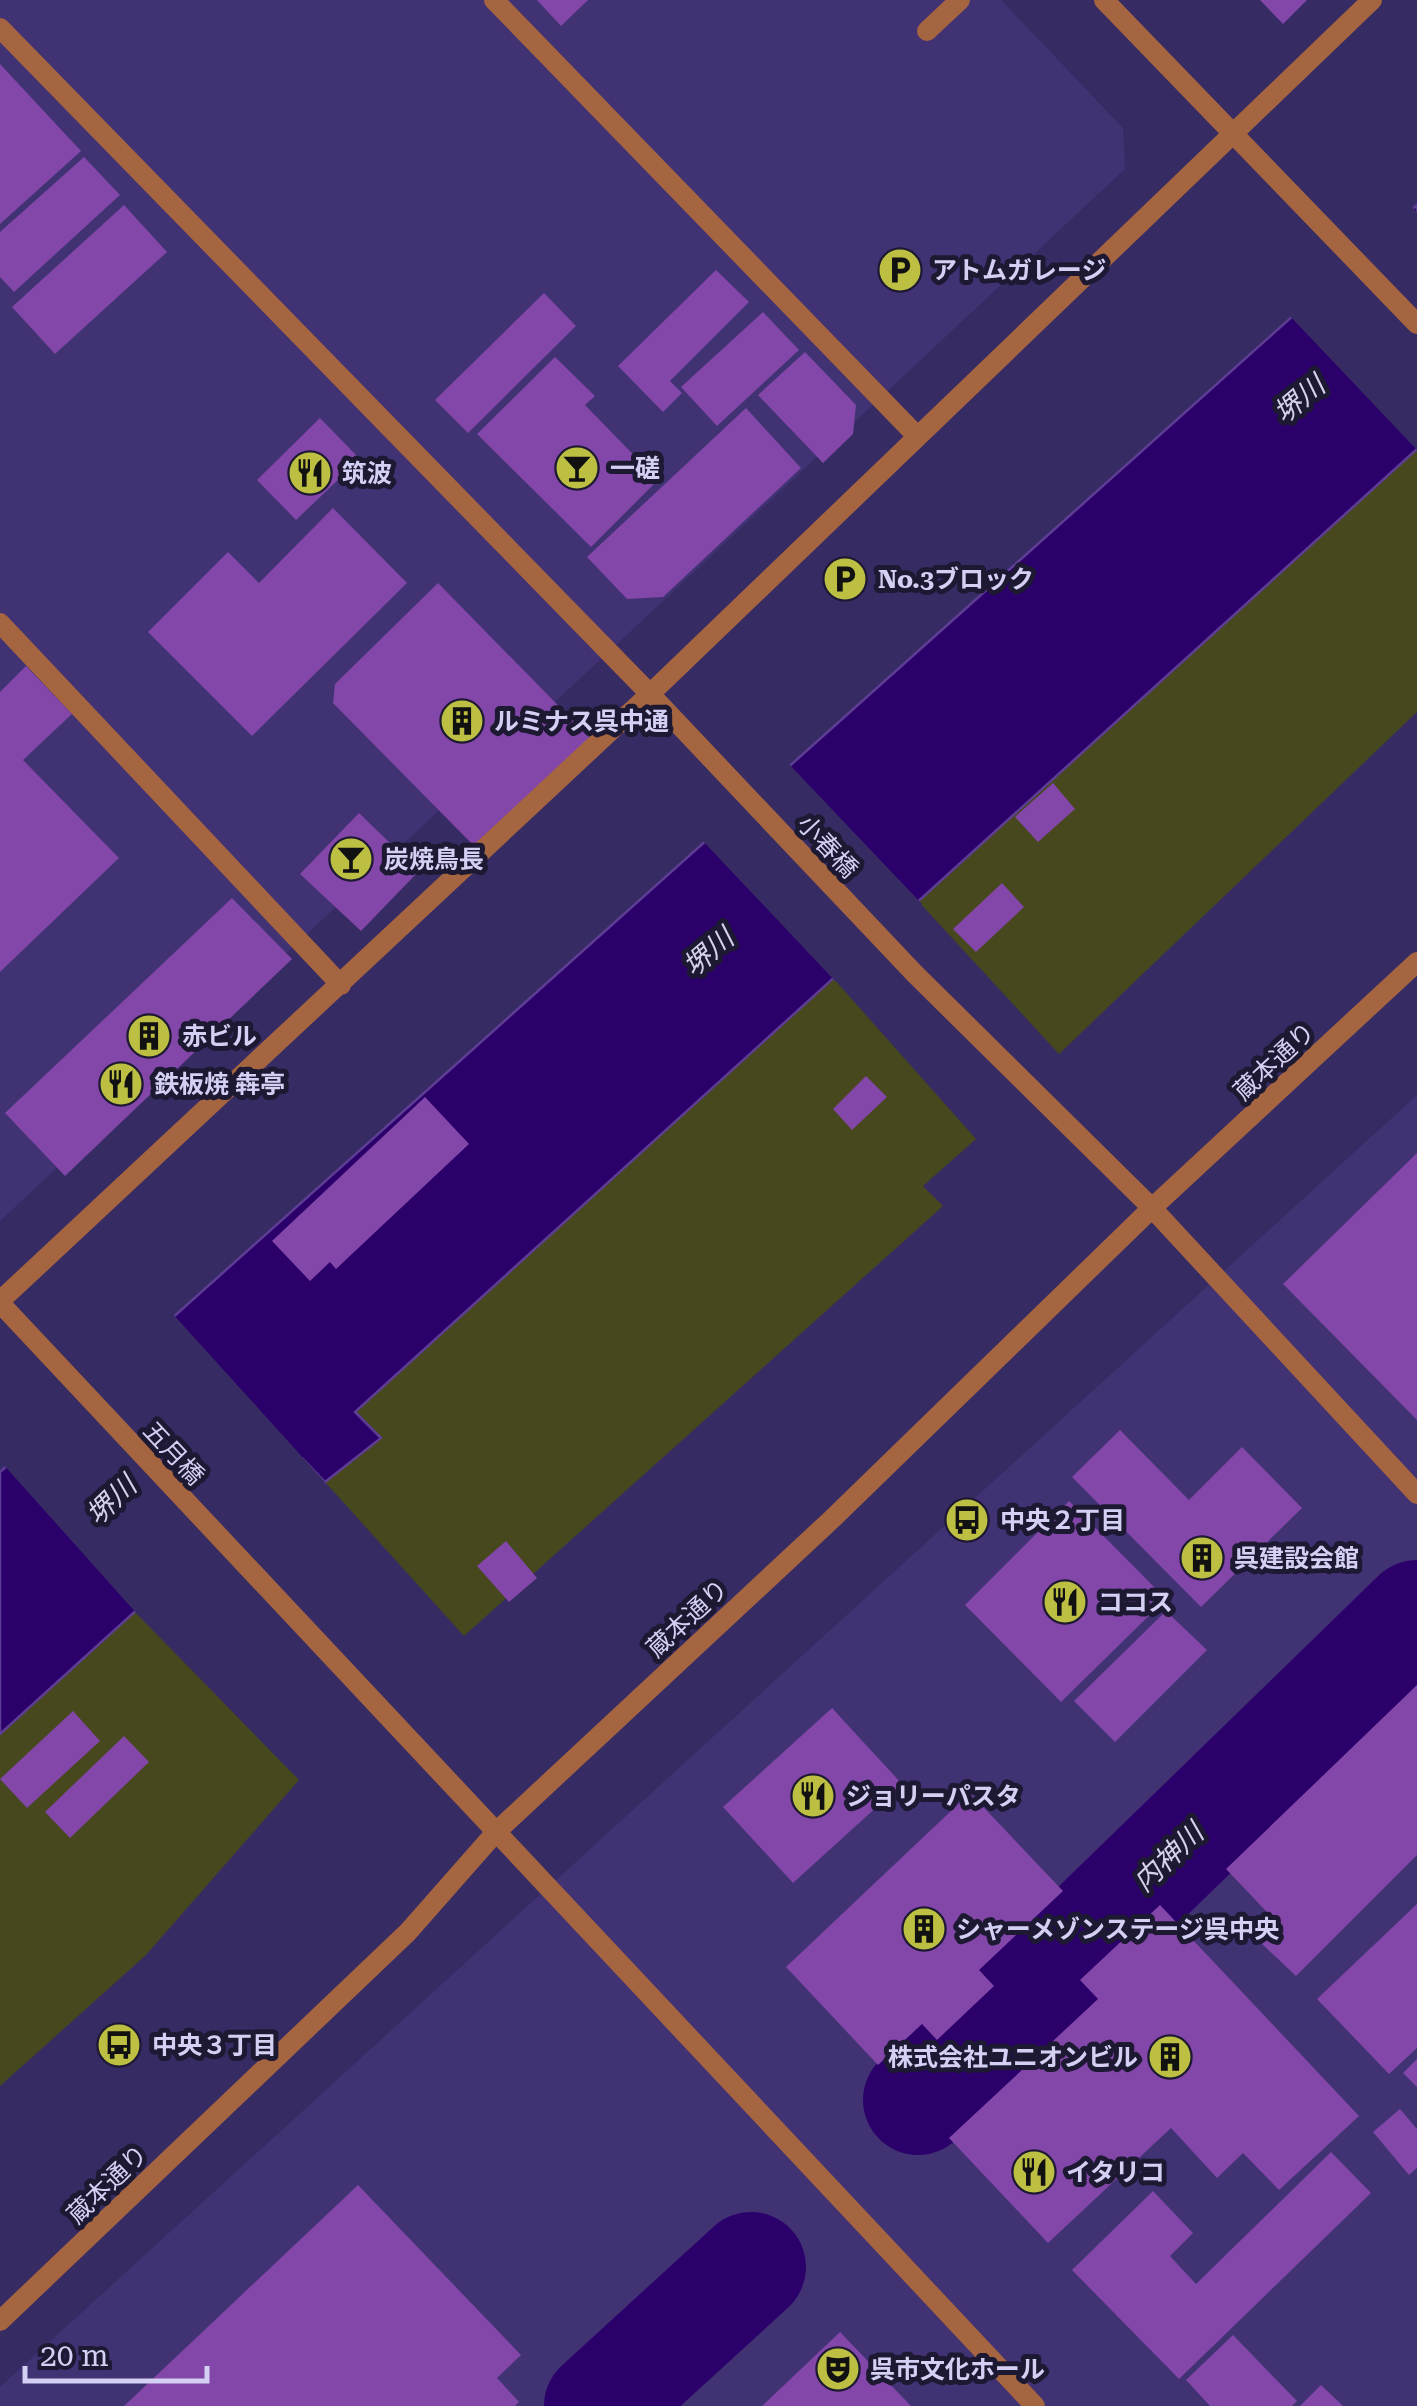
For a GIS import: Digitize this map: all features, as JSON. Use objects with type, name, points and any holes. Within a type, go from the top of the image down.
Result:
[{"type":"street","points":[[494,0],[917,436]]},
{"type":"street","points":[[927,31],[960,0]]},
{"type":"street","points":[[1104,0],[1417,324]]},
{"type":"street","points":[[0,1302],[650,694],[1372,0]]},
{"type":"street","name":"小春橋","points":[[0,28],[650,694],[915,974],[1152,1208],[1417,1494]]},
{"type":"street","points":[[0,623],[341,985]]},
{"type":"street","name":"蔵本通り","points":[[0,2321],[408,1932],[496,1832],[830,1520],[1152,1208],[1417,962]]},
{"type":"street","name":"五月橋","points":[[0,1302],[1036,2406]]},
{"type":"shaded area","points":[[0,0],[1001,0],[1123,128],[1125,169],[0,1221]]},
{"type":"shaded area","points":[[1417,450],[1417,712],[1059,1054],[918,901]]},
{"type":"shaded area","points":[[833,978],[976,1139],[923,1186],[943,1206],[464,1636],[325,1482],[381,1438],[355,1412]]},
{"type":"shaded area","points":[[1417,1095],[1417,2406],[0,2406],[0,2387]]},
{"type":"shaded area","points":[[135,1612],[299,1780],[146,1955],[0,2086],[0,1734]]},
{"type":"water","name":"堺川","points":[[1417,205],[1417,449],[355,1412],[381,1438],[325,1482],[303,1459],[0,1734],[0,1472]]},
{"type":"pier","points":[[1410,205],[1417,212],[1417,450],[1288,314]]},
{"type":"pier","points":[[787,762],[922,904],[836,982],[701,839]]},
{"type":"pier","points":[[171,1312],[325,1482],[321,1485],[303,1465],[138,1615],[2,1463]]},
{"type":"building","points":[[537,0],[588,0],[561,26]]},
{"type":"building","points":[[1260,0],[1307,0],[1283,24]]},
{"type":"building","points":[[0,64],[81,151],[0,224]]},
{"type":"building","points":[[84,157],[120,195],[14,292],[0,277],[0,232]]},
{"type":"building","points":[[124,205],[167,252],[55,354],[12,307]]},
{"type":"building","points":[[716,270],[749,302],[670,381],[682,393],[663,412],[618,366]]},
{"type":"building","points":[[544,293],[576,326],[468,433],[435,400]]},
{"type":"building","points":[[763,312],[799,350],[717,426],[681,387]]},
{"type":"building","points":[[805,352],[856,405],[853,434],[823,463],[758,395]]},
{"type":"building","points":[[555,357],[595,396],[585,405],[658,480],[591,547],[477,434]]},
{"type":"building","points":[[746,408],[801,468],[663,597],[627,599],[587,557]]},
{"type":"building","points":[[320,418],[360,459],[296,520],[257,480]]},
{"type":"building","points":[[333,508],[407,583],[252,736],[148,632],[228,552],[259,583]]},
{"type":"building","name":"ルミナス呉中通","points":[[438,583],[592,740],[478,850],[333,703],[335,684]]},
{"type":"building","points":[[26,666],[72,714],[23,760],[119,858],[0,972],[0,692]]},
{"type":"building","points":[[1053,783],[1075,809],[1038,842],[1015,817]]},
{"type":"building","points":[[359,813],[419,871],[361,931],[300,874]]},
{"type":"building","points":[[1002,883],[1024,907],[976,952],[953,929]]},
{"type":"building","name":"赤ビル","points":[[232,898],[292,959],[65,1176],[5,1113]]},
{"type":"building","points":[[866,1076],[887,1097],[852,1130],[833,1109]]},
{"type":"building","points":[[425,1097],[469,1144],[336,1269],[330,1262],[310,1281],[272,1241]]},
{"type":"building","points":[[1417,1153],[1417,1420],[1283,1284]]},
{"type":"building","name":"呉建設会館","points":[[1120,1430],[1189,1500],[1242,1447],[1302,1508],[1201,1607],[1072,1477]]},
{"type":"building","name":"ココス","points":[[1069,1501],[1166,1599],[1061,1702],[965,1605]]},
{"type":"building","points":[[506,1541],[537,1578],[509,1602],[477,1566]]},
{"type":"building","points":[[1166,1611],[1207,1650],[1115,1742],[1074,1701]]},
{"type":"building","points":[[1417,1685],[1417,1855],[1296,1976],[1262,1944],[1280,1926],[1226,1869]]},
{"type":"building","name":"ジョリーパスタ","points":[[832,1708],[902,1784],[793,1883],[723,1807]]},
{"type":"building","points":[[73,1711],[100,1741],[27,1808],[0,1779]]},
{"type":"building","points":[[124,1736],[149,1762],[70,1838],[45,1812]]},
{"type":"building","name":"シャーメゾンステージ呉中央","points":[[970,1793],[1063,1891],[979,1970],[994,1986],[937,2040],[922,2024],[878,2065],[786,1967]]},
{"type":"building","points":[[1417,1904],[1417,2048],[1389,2074],[1317,1999]]},
{"type":"building","name":"株式会社ユニオンビル","points":[[1160,1905],[1359,2116],[1279,2190],[1243,2153],[1217,2178],[1171,2128],[1048,2243],[949,2138],[1098,1999],[1080,1980]]},
{"type":"building","points":[[1417,2059],[1417,2087],[1403,2073]]},
{"type":"building","points":[[1400,2109],[1417,2129],[1417,2168],[1409,2175],[1373,2132]]},
{"type":"building","points":[[1331,2152],[1371,2193],[1179,2379],[1072,2270],[1153,2191],[1193,2233],[1170,2256],[1196,2284]]},
{"type":"building","points":[[358,2185],[521,2355],[497,2378],[519,2402],[515,2406],[124,2406]]},
{"type":"building","name":"呉市文化ホール","points":[[840,2332],[911,2406],[762,2406]]},
{"type":"building","points":[[1233,2335],[1297,2401],[1292,2406],[1210,2406],[1186,2380]]},
{"type":"building","points":[[1321,2385],[1343,2406],[1300,2406]]},
{"type":"waterway","name":"内神川","points":[[918,2100],[1417,1615]]},
{"type":"waterway","name":"内神川","points":[[599,2406],[751,2267]]},
{"type":"place","name":"アトムガレージ","points":[[900,270]]},
{"type":"place","name":"一磋","points":[[577,468]]},
{"type":"place","name":"筑波","points":[[310,473]]},
{"type":"place","name":"No.3ブロック","points":[[845,579]]},
{"type":"place","name":"ルミナス呉中通","points":[[462,721]]},
{"type":"place","name":"炭焼鳥長","points":[[351,859]]},
{"type":"place","name":"赤ビル","points":[[149,1036]]},
{"type":"place","name":"鉄板焼 犇亭","points":[[121,1084]]},
{"type":"place","name":"中央２丁目","points":[[967,1520]]},
{"type":"place","name":"呉建設会館","points":[[1202,1558]]},
{"type":"place","name":"ココス","points":[[1065,1602]]},
{"type":"place","name":"ジョリーパスタ","points":[[813,1796]]},
{"type":"place","name":"シャーメゾンステージ呉中央","points":[[924,1929]]},
{"type":"place","name":"中央３丁目","points":[[119,2045]]},
{"type":"place","name":"株式会社ユニオンビル","points":[[1170,2057]]},
{"type":"place","name":"イタリコ","points":[[1034,2172]]},
{"type":"place","name":"呉市文化ホール","points":[[838,2369]]}]
